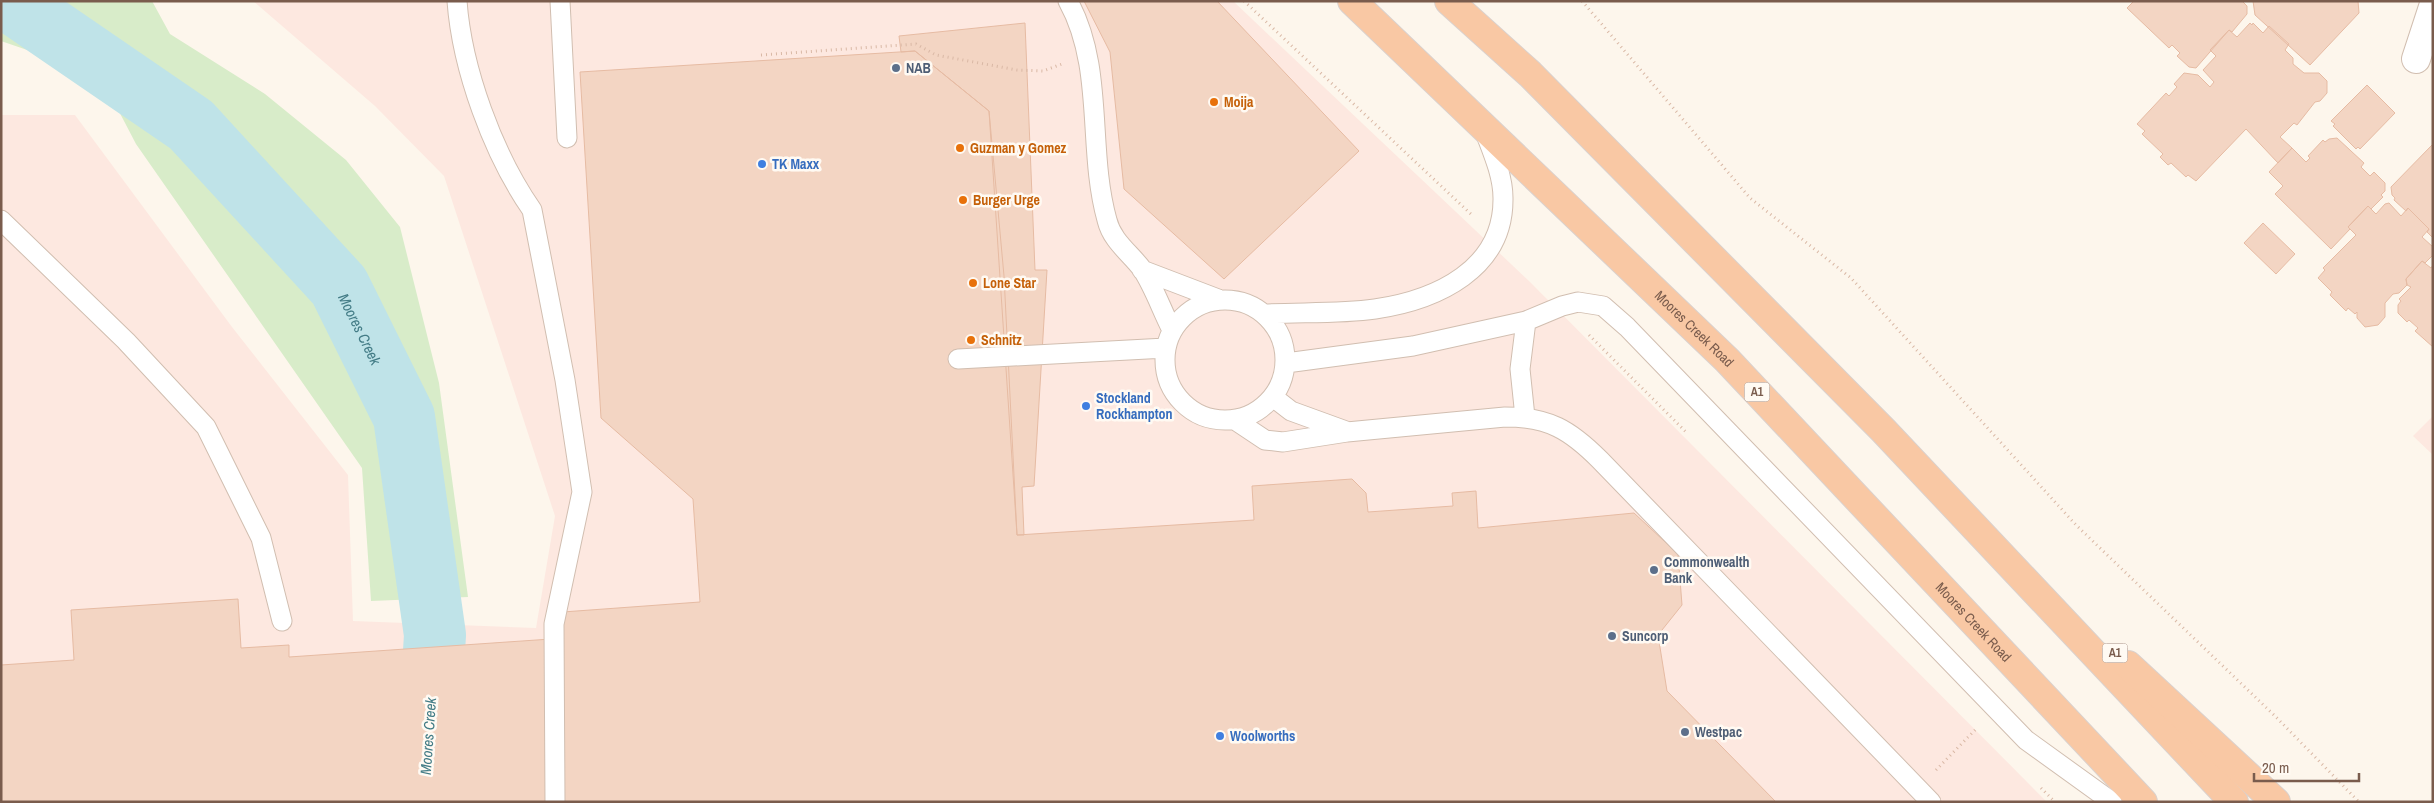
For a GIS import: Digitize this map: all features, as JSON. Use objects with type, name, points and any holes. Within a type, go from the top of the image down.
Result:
[{"type":"highway","name":"Moores Creek Road","points":[[1352,1],[1727,360],[2143,802]]},
{"type":"highway","name":"A1","points":[[1449,1],[1530,74],[1876,423],[2234,802]]},
{"type":"highway","name":"A1","points":[[1954,505],[2276,802]]},
{"type":"street","points":[[2416,59],[2433,7]]},
{"type":"lane","points":[[457,1],[459,35],[482,110],[517,189],[532,210],[565,380],[582,492],[554,624],[555,802]]},
{"type":"lane","points":[[1068,1],[1078,24],[1086,54],[1094,111],[1096,168],[1107,223],[1116,240],[1142,270],[1172,330]]},
{"type":"lane","points":[[560,2],[567,138]]},
{"type":"lane","points":[[1265,314],[1375,309],[1426,297],[1461,278],[1483,260],[1500,229],[1504,197],[1499,169],[1482,124]]},
{"type":"lane","points":[[1,220],[126,341],[206,427],[261,538],[282,622]]},
{"type":"lane","points":[[1142,270],[1218,300]]},
{"type":"lane","points":[[1218,300],[1235,300],[1251,305],[1265,314],[1276,328],[1284,345],[1286,363],[1284,376],[1273,397],[1250,416],[1235,420],[1216,420],[1198,414],[1182,402],[1170,387],[1165,368],[1166,348],[1172,330],[1184,316],[1200,305],[1218,300]]},
{"type":"lane","points":[[1286,363],[1413,346],[1526,321],[1562,306],[1578,302],[1602,306],[1627,327],[2026,740],[2112,802]]},
{"type":"lane","points":[[1525,417],[1520,369],[1526,321]]},
{"type":"lane","points":[[958,359],[1166,348]]},
{"type":"lane","points":[[1273,397],[1291,411],[1347,432]]},
{"type":"lane","points":[[1235,420],[1265,440],[1283,442],[1347,432],[1525,417],[1555,424],[1579,439],[1925,795]]},
{"type":"path","points":[[1244,1],[1475,218]]},
{"type":"path","points":[[1582,1],[1750,198],[1851,278],[2076,525],[2276,717],[2359,802]]},
{"type":"path","points":[[761,55],[916,44],[936,55],[975,64],[1017,70],[1043,71],[1086,54]]},
{"type":"path","points":[[1925,795],[1979,725]]},
{"type":"shaded area","name":"Stockland Rockhampton","points":[[253,1],[1233,1],[1529,281],[2047,802],[1,802],[1,115],[75,115],[232,327],[348,475],[353,621],[536,628],[555,516],[444,176],[375,106]]},
{"type":"shaded area","points":[[2433,416],[2433,455],[2413,436]]},
{"type":"green space","points":[[1,1],[152,1],[170,34],[265,94],[346,160],[400,227],[439,383],[468,597],[371,601],[362,468],[136,144],[100,75],[1,41]]},
{"type":"building","name":"Moija","points":[[1084,1],[1217,1],[1359,151],[1224,279],[1124,189],[1110,52]]},
{"type":"building","points":[[2134,1],[2242,1],[2247,6],[2247,14],[2232,32],[2229,30],[2196,68],[2189,67],[2177,56],[2180,53],[2172,45],[2169,48],[2127,8]]},
{"type":"building","points":[[2253,1],[2358,1],[2359,13],[2310,65],[2255,15]]},
{"type":"building","points":[[1025,23],[1035,270],[1047,270],[1034,486],[1022,487],[1024,535],[1017,535],[989,111],[915,51],[901,52],[899,36]]},
{"type":"building","points":[[2250,23],[2252,25],[2253,23],[2263,33],[2269,26],[2289,44],[2285,50],[2293,58],[2293,64],[2304,73],[2319,73],[2327,81],[2327,93],[2320,101],[2315,102],[2297,125],[2294,123],[2280,137],[2292,148],[2278,163],[2246,129],[2196,181],[2188,175],[2186,177],[2171,163],[2168,165],[2160,157],[2163,154],[2142,134],[2145,131],[2137,124],[2166,93],[2169,96],[2177,87],[2174,84],[2184,73],[2198,75],[2210,87],[2214,82],[2203,70],[2216,56],[2210,50],[2229,30],[2237,37]]},
{"type":"building","points":[[915,51],[989,111],[1004,276],[1017,535],[1254,520],[1252,486],[1352,479],[1366,493],[1368,512],[1453,506],[1452,493],[1476,491],[1478,528],[1634,513],[1678,554],[1682,605],[1658,635],[1667,691],[1776,802],[1,802],[1,665],[74,660],[71,610],[238,599],[241,648],[289,645],[289,657],[551,639],[549,613],[700,602],[693,499],[601,418],[580,72]]},
{"type":"building","points":[[2367,85],[2395,113],[2360,149],[2358,147],[2356,149],[2333,126],[2335,124],[2331,121]]},
{"type":"building","points":[[2337,138],[2364,163],[2361,167],[2370,176],[2374,172],[2385,183],[2385,191],[2381,195],[2383,197],[2371,209],[2368,206],[2331,249],[2275,194],[2283,186],[2269,172],[2292,148],[2306,162],[2310,158],[2308,156],[2323,140],[2325,142],[2329,139]]},
{"type":"building","points":[[2433,144],[2433,238],[2427,232],[2429,229],[2408,208],[2406,211],[2394,200],[2391,187]]},
{"type":"building","points":[[2389,203],[2401,216],[2408,208],[2429,229],[2422,237],[2433,247],[2433,255],[2425,263],[2422,261],[2406,279],[2407,285],[2399,293],[2393,294],[2385,303],[2385,317],[2378,325],[2365,327],[2357,318],[2357,312],[2355,314],[2348,308],[2346,311],[2330,295],[2332,292],[2318,278],[2325,270],[2323,268],[2356,235],[2348,227],[2368,206],[2376,214],[2385,204]]},
{"type":"building","points":[[2263,223],[2295,254],[2276,274],[2244,243]]},
{"type":"building","points":[[2422,261],[2431,268],[2433,265],[2433,347],[2415,331],[2418,328],[2409,320],[2407,322],[2398,313],[2398,305],[2401,301],[2399,299],[2411,287],[2407,285],[2406,279]]},
{"type":"waterway","name":"Moores Creek","points":[[10,1],[191,125],[339,286],[404,417],[435,635],[429,732]]},
{"type":"place","name":"NAB","points":[[896,68]]},
{"type":"place","name":"Moija","points":[[1214,102]]},
{"type":"place","name":"Guzman y Gomez","points":[[960,148]]},
{"type":"place","name":"TK Maxx","points":[[762,164]]},
{"type":"place","name":"Burger Urge","points":[[963,200]]},
{"type":"place","name":"Lone Star","points":[[973,283]]},
{"type":"place","name":"Schnitz","points":[[971,340]]},
{"type":"place","name":"Stockland Rockhampton","points":[[1086,406]]},
{"type":"place","name":"Commonwealth Bank","points":[[1654,570]]},
{"type":"place","name":"Suncorp","points":[[1612,636]]},
{"type":"place","name":"Westpac","points":[[1685,732]]},
{"type":"place","name":"Woolworths","points":[[1220,736]]}]
